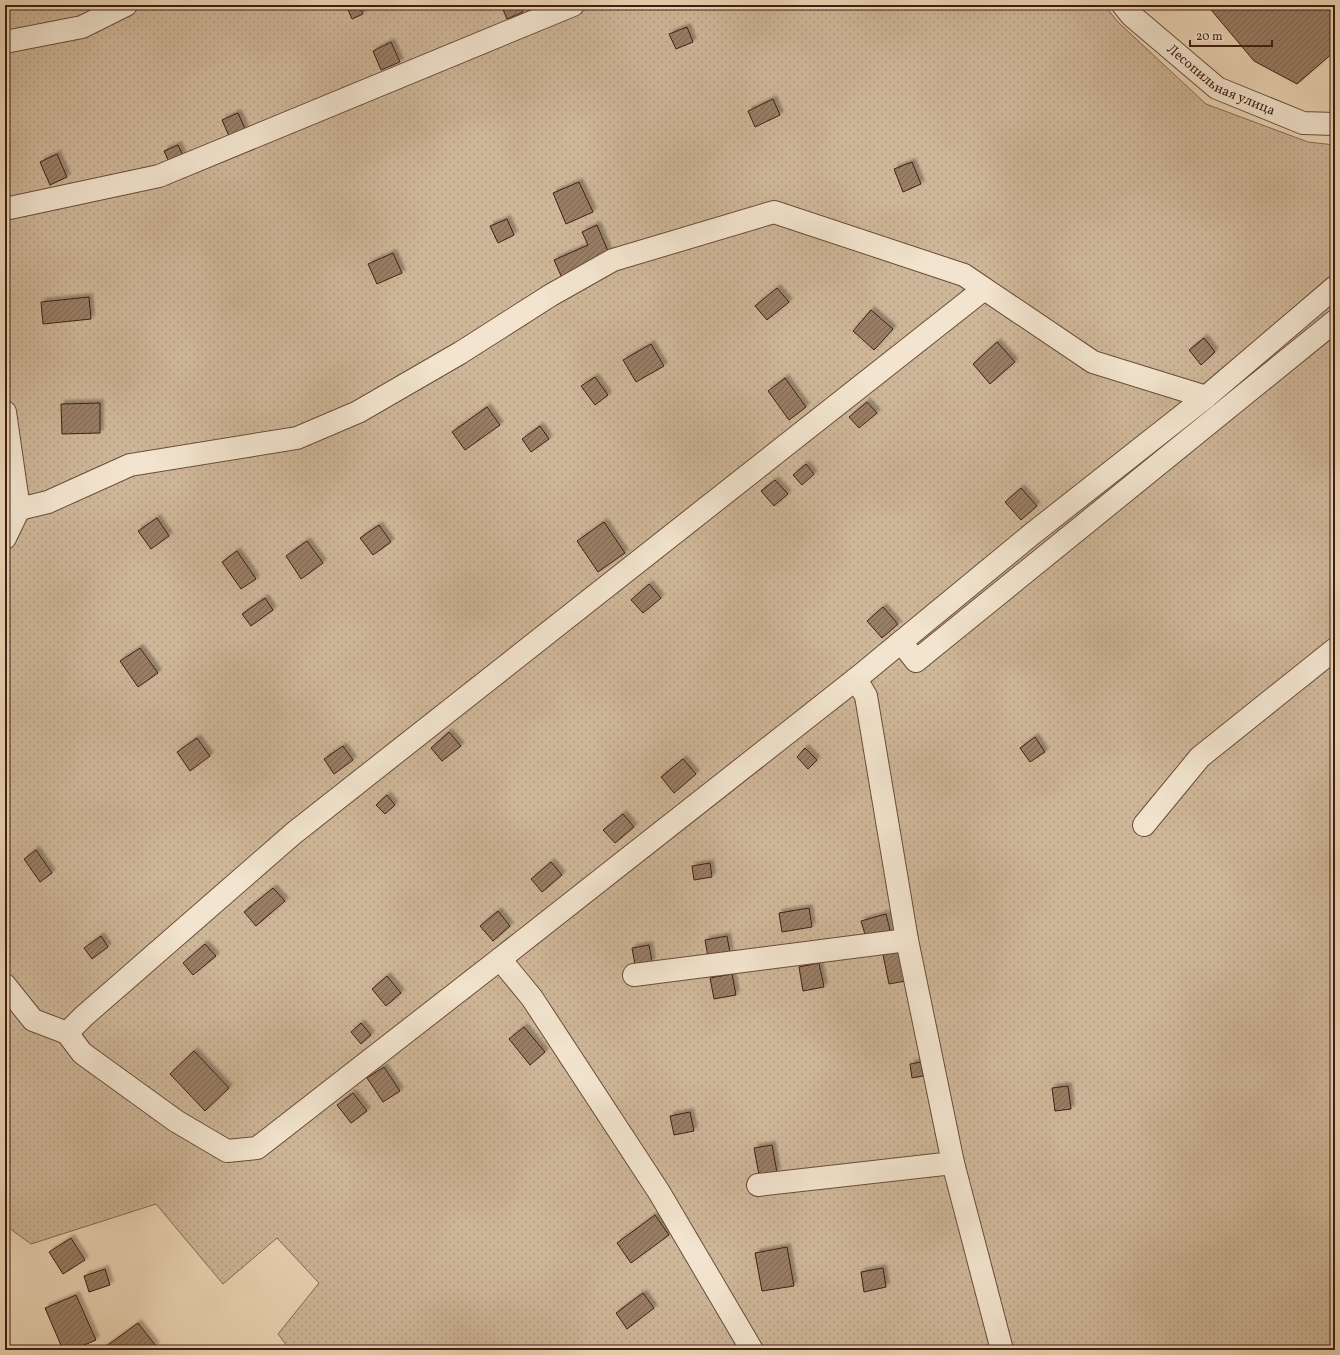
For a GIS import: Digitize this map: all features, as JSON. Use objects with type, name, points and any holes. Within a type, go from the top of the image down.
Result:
[{"type":"street","points":[[5,42],[82,27],[126,5]]},
{"type":"street","points":[[5,210],[160,176],[573,5]]},
{"type":"street","name":"Лесопильная улица","points":[[1123,5],[1131,15],[1217,88],[1303,123],[1335,124]]},
{"type":"street","points":[[19,509],[48,502],[130,465],[297,438],[358,412],[460,353],[551,295],[613,260],[774,212],[964,275],[1093,362],[1206,396]]},
{"type":"street","points":[[5,985],[32,1020],[67,1033],[82,1053],[176,1121],[227,1151],[257,1148],[856,679],[1032,534],[1206,396],[1335,287]]},
{"type":"street","points":[[67,1033],[84,1016],[294,833],[984,289]]},
{"type":"street","points":[[901,642],[916,661],[1335,321]]},
{"type":"street","points":[[5,412],[19,509],[5,538]]},
{"type":"street","points":[[1144,825],[1200,757],[1335,649]]},
{"type":"street","points":[[856,679],[866,696],[907,940],[953,1163],[1002,1350]]},
{"type":"street","points":[[634,975],[907,940]]},
{"type":"street","points":[[500,959],[532,998],[659,1192],[752,1350]]},
{"type":"street","points":[[758,1185],[953,1163]]},
{"type":"shaded area","points":[[5,5],[1104,5],[1119,23],[1206,104],[1308,142],[1335,145],[1335,1350],[290,1350],[278,1334],[319,1283],[277,1238],[223,1284],[156,1204],[31,1244],[5,1225]]},
{"type":"building","points":[[346,5],[359,5],[363,14],[352,19]]},
{"type":"building","points":[[501,5],[520,5],[523,12],[507,19]]},
{"type":"building","points":[[1207,5],[1335,5],[1335,51],[1297,84],[1254,61]]},
{"type":"building","points":[[687,27],[693,42],[676,49],[669,34]]},
{"type":"building","points":[[391,42],[400,62],[381,70],[373,51]]},
{"type":"building","points":[[773,99],[780,115],[755,127],[748,111]]},
{"type":"building","points":[[238,113],[245,129],[229,136],[222,120]]},
{"type":"building","points":[[178,145],[183,156],[169,162],[164,151]]},
{"type":"building","points":[[57,154],[67,177],[50,185],[40,162]]},
{"type":"building","points":[[912,162],[921,184],[903,192],[894,169]]},
{"type":"building","points":[[579,182],[593,212],[566,224],[553,193]]},
{"type":"building","points":[[507,219],[514,235],[498,243],[490,226]]},
{"type":"building","points":[[597,225],[610,256],[562,278],[554,260],[588,245],[582,232]]},
{"type":"building","points":[[393,253],[402,273],[377,284],[368,264]]},
{"type":"building","points":[[777,288],[789,302],[767,320],[755,306]]},
{"type":"building","points":[[89,297],[91,319],[43,324],[41,302]]},
{"type":"building","points":[[871,310],[893,329],[874,350],[853,331]]},
{"type":"building","points":[[1204,338],[1215,352],[1201,365],[1189,350]]},
{"type":"building","points":[[997,342],[1015,362],[990,384],[973,364]]},
{"type":"building","points":[[651,344],[664,366],[636,382],[623,360]]},
{"type":"building","points":[[595,377],[608,395],[595,405],[581,386]]},
{"type":"building","points":[[785,378],[806,407],[789,420],[768,391]]},
{"type":"building","points":[[867,402],[877,413],[859,428],[849,417]]},
{"type":"building","points":[[100,403],[100,433],[62,434],[61,404]]},
{"type":"building","points":[[487,407],[500,425],[465,450],[452,432]]},
{"type":"building","points":[[540,426],[549,439],[531,452],[522,439]]},
{"type":"building","points":[[806,464],[814,474],[802,485],[793,475]]},
{"type":"building","points":[[775,480],[788,494],[774,506],[761,491]]},
{"type":"building","points":[[1021,488],[1037,506],[1021,520],[1005,502]]},
{"type":"building","points":[[157,518],[169,536],[151,549],[138,531]]},
{"type":"building","points":[[604,522],[625,553],[598,572],[577,541]]},
{"type":"building","points":[[379,525],[391,542],[373,555],[360,538]]},
{"type":"building","points":[[307,541],[323,563],[301,579],[286,556]]},
{"type":"building","points":[[237,551],[256,579],[241,589],[222,562]]},
{"type":"building","points":[[649,584],[661,598],[643,613],[631,600]]},
{"type":"building","points":[[265,598],[273,610],[251,626],[242,614]]},
{"type":"building","points":[[883,607],[898,624],[882,638],[867,621]]},
{"type":"building","points":[[140,648],[158,673],[138,687],[120,661]]},
{"type":"building","points":[[449,732],[461,746],[442,761],[431,748]]},
{"type":"building","points":[[1035,737],[1045,752],[1030,762],[1020,748]]},
{"type":"building","points":[[197,738],[210,756],[190,771],[177,752]]},
{"type":"building","points":[[343,746],[353,760],[334,774],[324,759]]},
{"type":"building","points":[[805,748],[817,760],[808,769],[797,757]]},
{"type":"building","points":[[683,759],[696,774],[674,793],[661,777]]},
{"type":"building","points":[[387,795],[395,805],[385,814],[376,805]]},
{"type":"building","points":[[623,814],[634,827],[615,843],[603,830]]},
{"type":"building","points":[[36,850],[52,873],[40,882],[24,859]]},
{"type":"building","points":[[551,862],[562,875],[542,892],[531,879]]},
{"type":"building","points":[[710,863],[712,877],[694,880],[692,866]]},
{"type":"building","points":[[273,888],[285,901],[256,926],[244,912]]},
{"type":"building","points":[[809,908],[812,927],[782,932],[779,913]]},
{"type":"building","points":[[498,911],[510,926],[493,941],[480,926]]},
{"type":"building","points":[[886,914],[891,934],[867,941],[861,921]]},
{"type":"building","points":[[101,936],[108,947],[92,959],[84,948]]},
{"type":"building","points":[[727,936],[730,953],[708,957],[705,940]]},
{"type":"building","points":[[205,944],[216,956],[193,975],[183,963]]},
{"type":"building","points":[[649,945],[652,962],[635,965],[632,948]]},
{"type":"building","points":[[905,950],[911,980],[889,984],[883,955]]},
{"type":"building","points":[[819,963],[824,987],[803,991],[799,967]]},
{"type":"building","points":[[732,974],[736,995],[714,999],[710,978]]},
{"type":"building","points":[[387,976],[401,993],[386,1006],[372,989]]},
{"type":"building","points":[[361,1023],[371,1035],[361,1044],[351,1032]]},
{"type":"building","points":[[524,1027],[545,1052],[530,1065],[509,1039]]},
{"type":"building","points":[[194,1051],[229,1088],[205,1111],[170,1074]]},
{"type":"building","points":[[921,1062],[923,1076],[912,1078],[910,1064]]},
{"type":"building","points":[[384,1067],[400,1091],[383,1102],[367,1078]]},
{"type":"building","points":[[1068,1086],[1071,1109],[1055,1111],[1052,1088]]},
{"type":"building","points":[[353,1093],[367,1111],[351,1123],[337,1105]]},
{"type":"building","points":[[690,1112],[694,1131],[674,1135],[670,1116]]},
{"type":"building","points":[[772,1145],[777,1172],[759,1175],[754,1148]]},
{"type":"building","points":[[655,1215],[669,1235],[631,1263],[617,1243]]},
{"type":"building","points":[[71,1238],[85,1260],[63,1274],[49,1252]]},
{"type":"building","points":[[787,1247],[794,1286],[762,1291],[755,1253]]},
{"type":"building","points":[[883,1268],[886,1287],[864,1292],[861,1272]]},
{"type":"building","points":[[105,1269],[110,1285],[89,1292],[84,1276]]},
{"type":"building","points":[[643,1293],[654,1308],[627,1329],[616,1313]]},
{"type":"building","points":[[76,1295],[96,1340],[73,1350],[63,1350],[45,1308]]},
{"type":"building","points":[[138,1323],[156,1346],[151,1350],[101,1350]]}]
